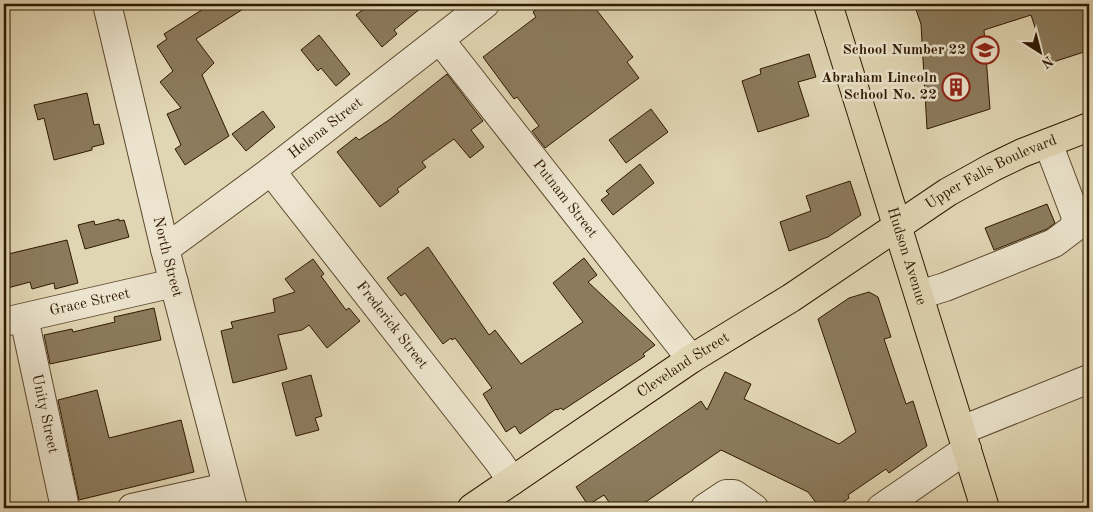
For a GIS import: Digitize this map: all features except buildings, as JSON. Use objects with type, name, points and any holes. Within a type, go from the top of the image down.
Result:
[{"type":"main road","name":"Hudson Avenue","points":[[828,4],[985,508]]},
{"type":"main road","name":"Upper Falls Boulevard","points":[[897,225],[976,176],[1048,143],[1089,127]]},
{"type":"main road","name":"Cleveland Street","points":[[472,508],[691,359],[791,298],[897,225]]},
{"type":"street","name":"North Street","points":[[107,4],[165,249],[230,498]]},
{"type":"street","name":"Helena Street","points":[[165,249],[271,171],[485,4]]},
{"type":"street","name":"Putnam Street","points":[[440,40],[691,359]]},
{"type":"street","points":[[919,295],[945,287],[1054,243],[1074,228],[1076,217],[1048,143]]},
{"type":"street","name":"Frederick Street","points":[[271,171],[512,481]]},
{"type":"street","name":"Grace Street","points":[[14,320],[174,283]]},
{"type":"street","name":"Unity Street","points":[[14,320],[66,508]]},
{"type":"street","points":[[881,508],[964,440],[1089,379]]},
{"type":"street","points":[[705,508],[726,494],[734,494],[754,508]]},
{"type":"street","points":[[132,508],[230,498]]},
{"type":"place","name":"School Number 22","points":[[985,50]]},
{"type":"place","name":"Abraham Lincoln School No. 22","points":[[956,87]]}]
